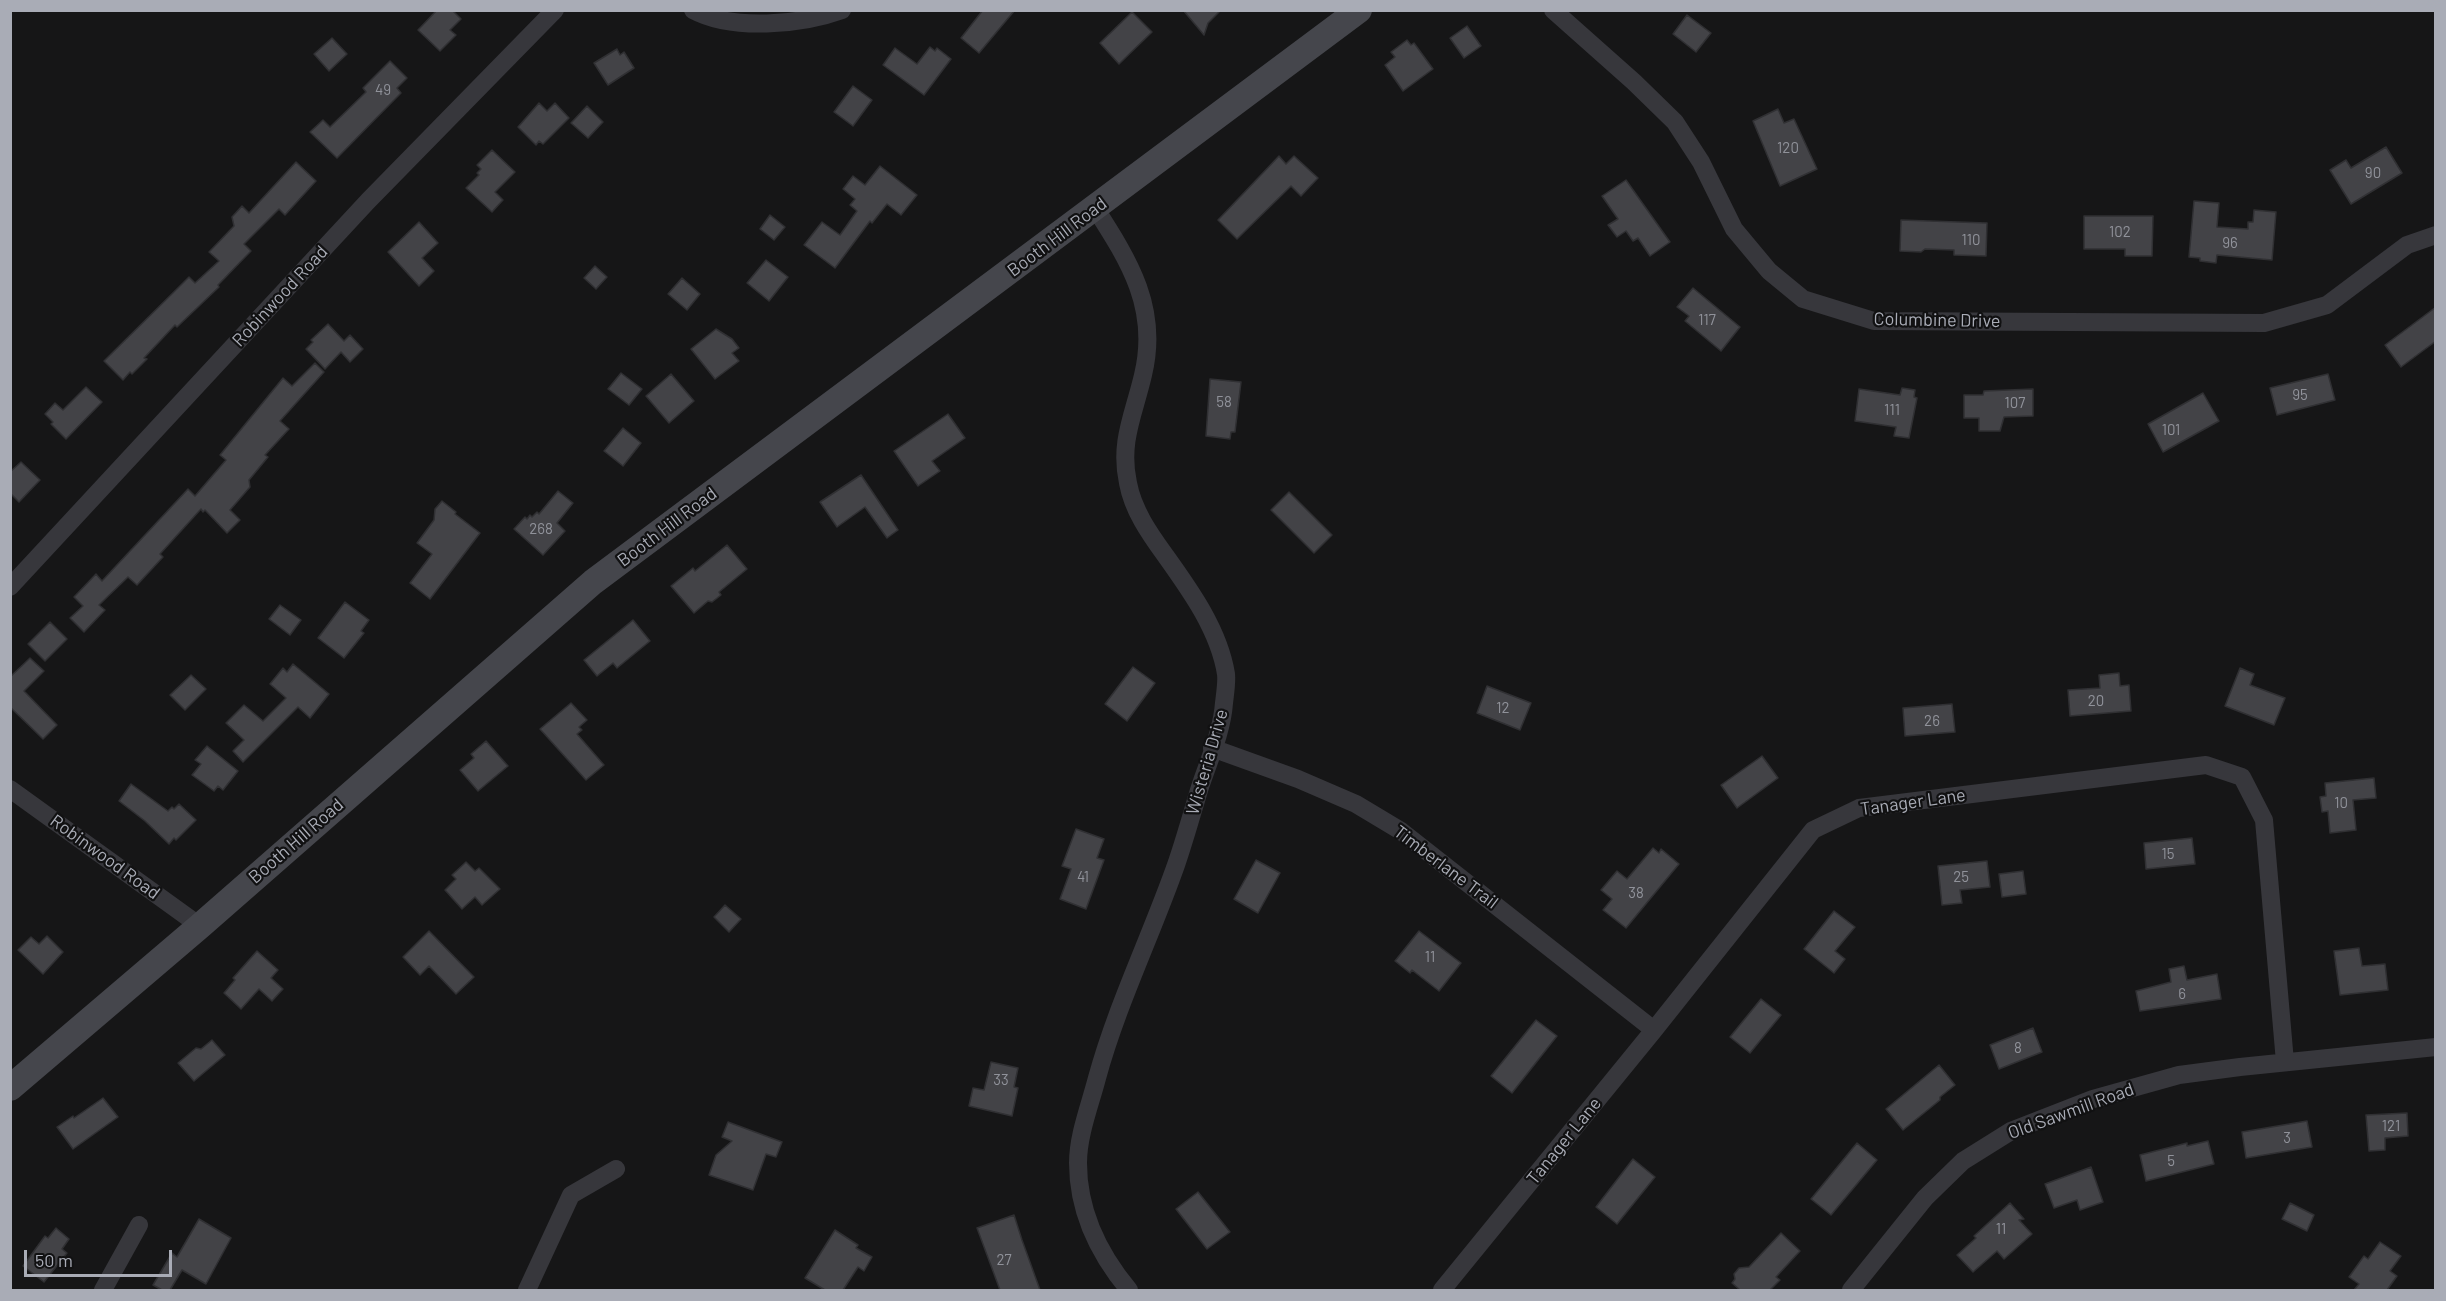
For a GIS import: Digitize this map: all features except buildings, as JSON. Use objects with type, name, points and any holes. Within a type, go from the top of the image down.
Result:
[{"type":"street","name":"Robinwood Road","points":[[10,587],[368,201],[555,10]]},
{"type":"street","points":[[693,10],[703,16],[744,23],[777,23],[827,16],[842,10]]},
{"type":"street","name":"Booth Hill Road","points":[[10,1088],[200,926],[594,582],[1359,10]]},
{"type":"street","name":"Columbine Drive","points":[[1553,10],[1634,82],[1675,123],[1701,162],[1734,229],[1769,271],[1803,299],[1874,321],[2264,322],[2327,305],[2407,245],[2436,235]]},
{"type":"street","name":"Wisteria Drive","points":[[1095,208],[1124,254],[1143,298],[1149,330],[1143,375],[1128,422],[1124,454],[1128,485],[1144,526],[1184,582],[1215,635],[1226,675],[1224,707],[1212,748],[1176,866],[1107,1043],[1085,1121],[1078,1162],[1083,1201],[1093,1236],[1112,1270],[1129,1290]]},
{"type":"street","name":"Timberlane Trail","points":[[1212,748],[1298,779],[1356,804],[1401,831],[1654,1030]]},
{"type":"street","name":"Tanager Lane","points":[[1442,1290],[1813,830],[1859,808],[2206,765],[2242,777],[2264,820],[2285,1062]]},
{"type":"street","name":"Robinwood Road","points":[[10,789],[200,926]]},
{"type":"street","name":"Old Sawmill Road","points":[[1851,1290],[1925,1198],[1963,1161],[2011,1131],[2101,1097],[2179,1075],[2436,1047]]},
{"type":"street","points":[[527,1290],[571,1195],[616,1169]]},
{"type":"street","points":[[103,1290],[139,1225]]}]
